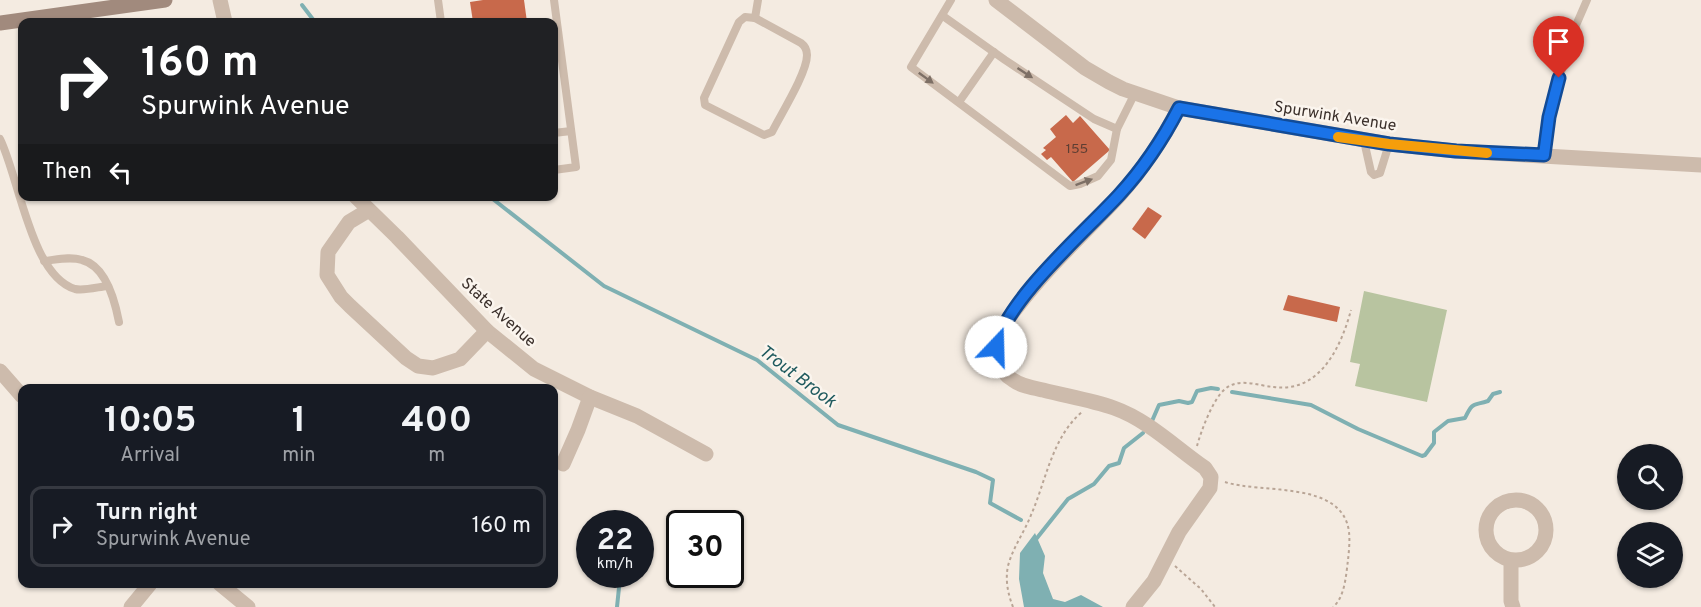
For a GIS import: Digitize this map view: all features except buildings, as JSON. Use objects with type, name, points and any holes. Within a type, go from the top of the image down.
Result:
[{"type":"main road","points":[[36,18],[165,0]]},
{"type":"main road","points":[[0,23],[18,20]]},
{"type":"street","points":[[220,0],[224,18]]},
{"type":"street","name":"Spurwink Avenue","points":[[996,0],[1085,68],[1123,89],[1179,108],[1389,144],[1456,151],[1701,165]]},
{"type":"street","points":[[1133,607],[1154,581],[1179,532],[1210,488],[1211,477],[1205,468],[1129,414],[1014,381],[1003,372],[997,360],[996,347],[999,334],[1007,320],[1032,287],[1121,193],[1167,132],[1179,108]]},
{"type":"street","name":"State Avenue","points":[[360,201],[487,331],[534,369],[590,398],[637,416],[706,454]]},
{"type":"street","points":[[369,210],[349,222],[328,252],[327,275],[345,301],[406,358],[418,366],[433,368],[460,358],[487,331]]},
{"type":"street","points":[[0,371],[18,391]]},
{"type":"street","points":[[563,464],[590,398]]},
{"type":"street","points":[[1515,500],[1529,503],[1540,512],[1546,523],[1546,535],[1543,545],[1536,553],[1527,558],[1511,560],[1493,550],[1488,542],[1486,530],[1493,511],[1502,503],[1515,500]]},
{"type":"street","points":[[1511,560],[1513,607]]},
{"type":"street","points":[[130,607],[147,588]]},
{"type":"street","points":[[225,588],[248,607]]},
{"type":"lane","points":[[438,0],[440,18]]},
{"type":"lane","points":[[554,0],[556,18]]},
{"type":"lane","points":[[755,18],[759,0]]},
{"type":"lane","points":[[951,0],[911,67],[1070,186],[1098,176],[1111,160],[1117,129],[1135,93]]},
{"type":"lane","points":[[1544,155],[1549,117],[1570,39],[1587,0]]},
{"type":"lane","points":[[943,16],[1094,119],[1117,129]]},
{"type":"lane","points":[[745,17],[755,18],[801,43],[806,48],[807,56],[804,68],[772,132],[764,135],[705,105],[704,98],[739,22],[745,17]]},
{"type":"lane","points":[[558,31],[576,167],[558,169]]},
{"type":"lane","points":[[959,102],[994,52]]},
{"type":"lane","points":[[558,133],[571,131]]},
{"type":"lane","points":[[0,139],[18,187]]},
{"type":"lane","points":[[1364,141],[1371,172],[1374,175],[1380,172],[1389,144]]},
{"type":"lane","points":[[22,201],[35,244],[44,261],[63,282],[76,290],[107,286]]},
{"type":"lane","points":[[44,261],[81,259],[94,266],[107,286],[119,322]]},
{"type":"path","points":[[1195,461],[1200,437],[1224,389],[1243,382],[1287,388],[1298,387],[1314,377],[1336,351],[1344,335],[1351,310]]},
{"type":"path","points":[[1013,607],[1007,592],[1008,568],[1019,536],[1030,517],[1063,435],[1074,419],[1094,403]]},
{"type":"path","points":[[1211,477],[1235,486],[1303,493],[1330,502],[1340,510],[1347,521],[1350,532],[1341,597],[1333,607]]},
{"type":"path","points":[[1165,559],[1201,590],[1215,607]]},
{"type":"green space","points":[[1364,291],[1447,310],[1427,402],[1355,386],[1360,364],[1350,362]]},
{"type":"water","points":[[1035,533],[1045,556],[1043,573],[1053,599],[1065,602],[1081,595],[1103,607],[1024,607],[1019,579],[1020,553]]},
{"type":"waterway","name":"Trout Brook","points":[[302,5],[312,18]]},
{"type":"waterway","name":"Trout Brook","points":[[495,201],[604,286],[757,360],[838,425],[976,472],[993,480],[990,503],[1021,520]]},
{"type":"waterway","points":[[1152,421],[1159,405],[1179,401],[1192,402],[1197,391],[1218,389]]},
{"type":"waterway","points":[[1232,392],[1311,405],[1358,429],[1422,456],[1434,443],[1434,432],[1448,421],[1465,418],[1472,406],[1488,401],[1493,394],[1500,392]]},
{"type":"waterway","points":[[1037,538],[1068,499],[1094,484],[1109,466],[1119,463],[1124,448],[1143,433]]},
{"type":"waterway","points":[[617,607],[619,588]]},
{"type":"slow traffic","points":[[1338,137],[1487,153]]},
{"type":"route","points":[[996,347],[999,334],[1007,320],[1032,287],[1121,193],[1167,132],[1179,108],[1320,134],[1389,144],[1456,151],[1544,155],[1549,117],[1559,78]]}]
